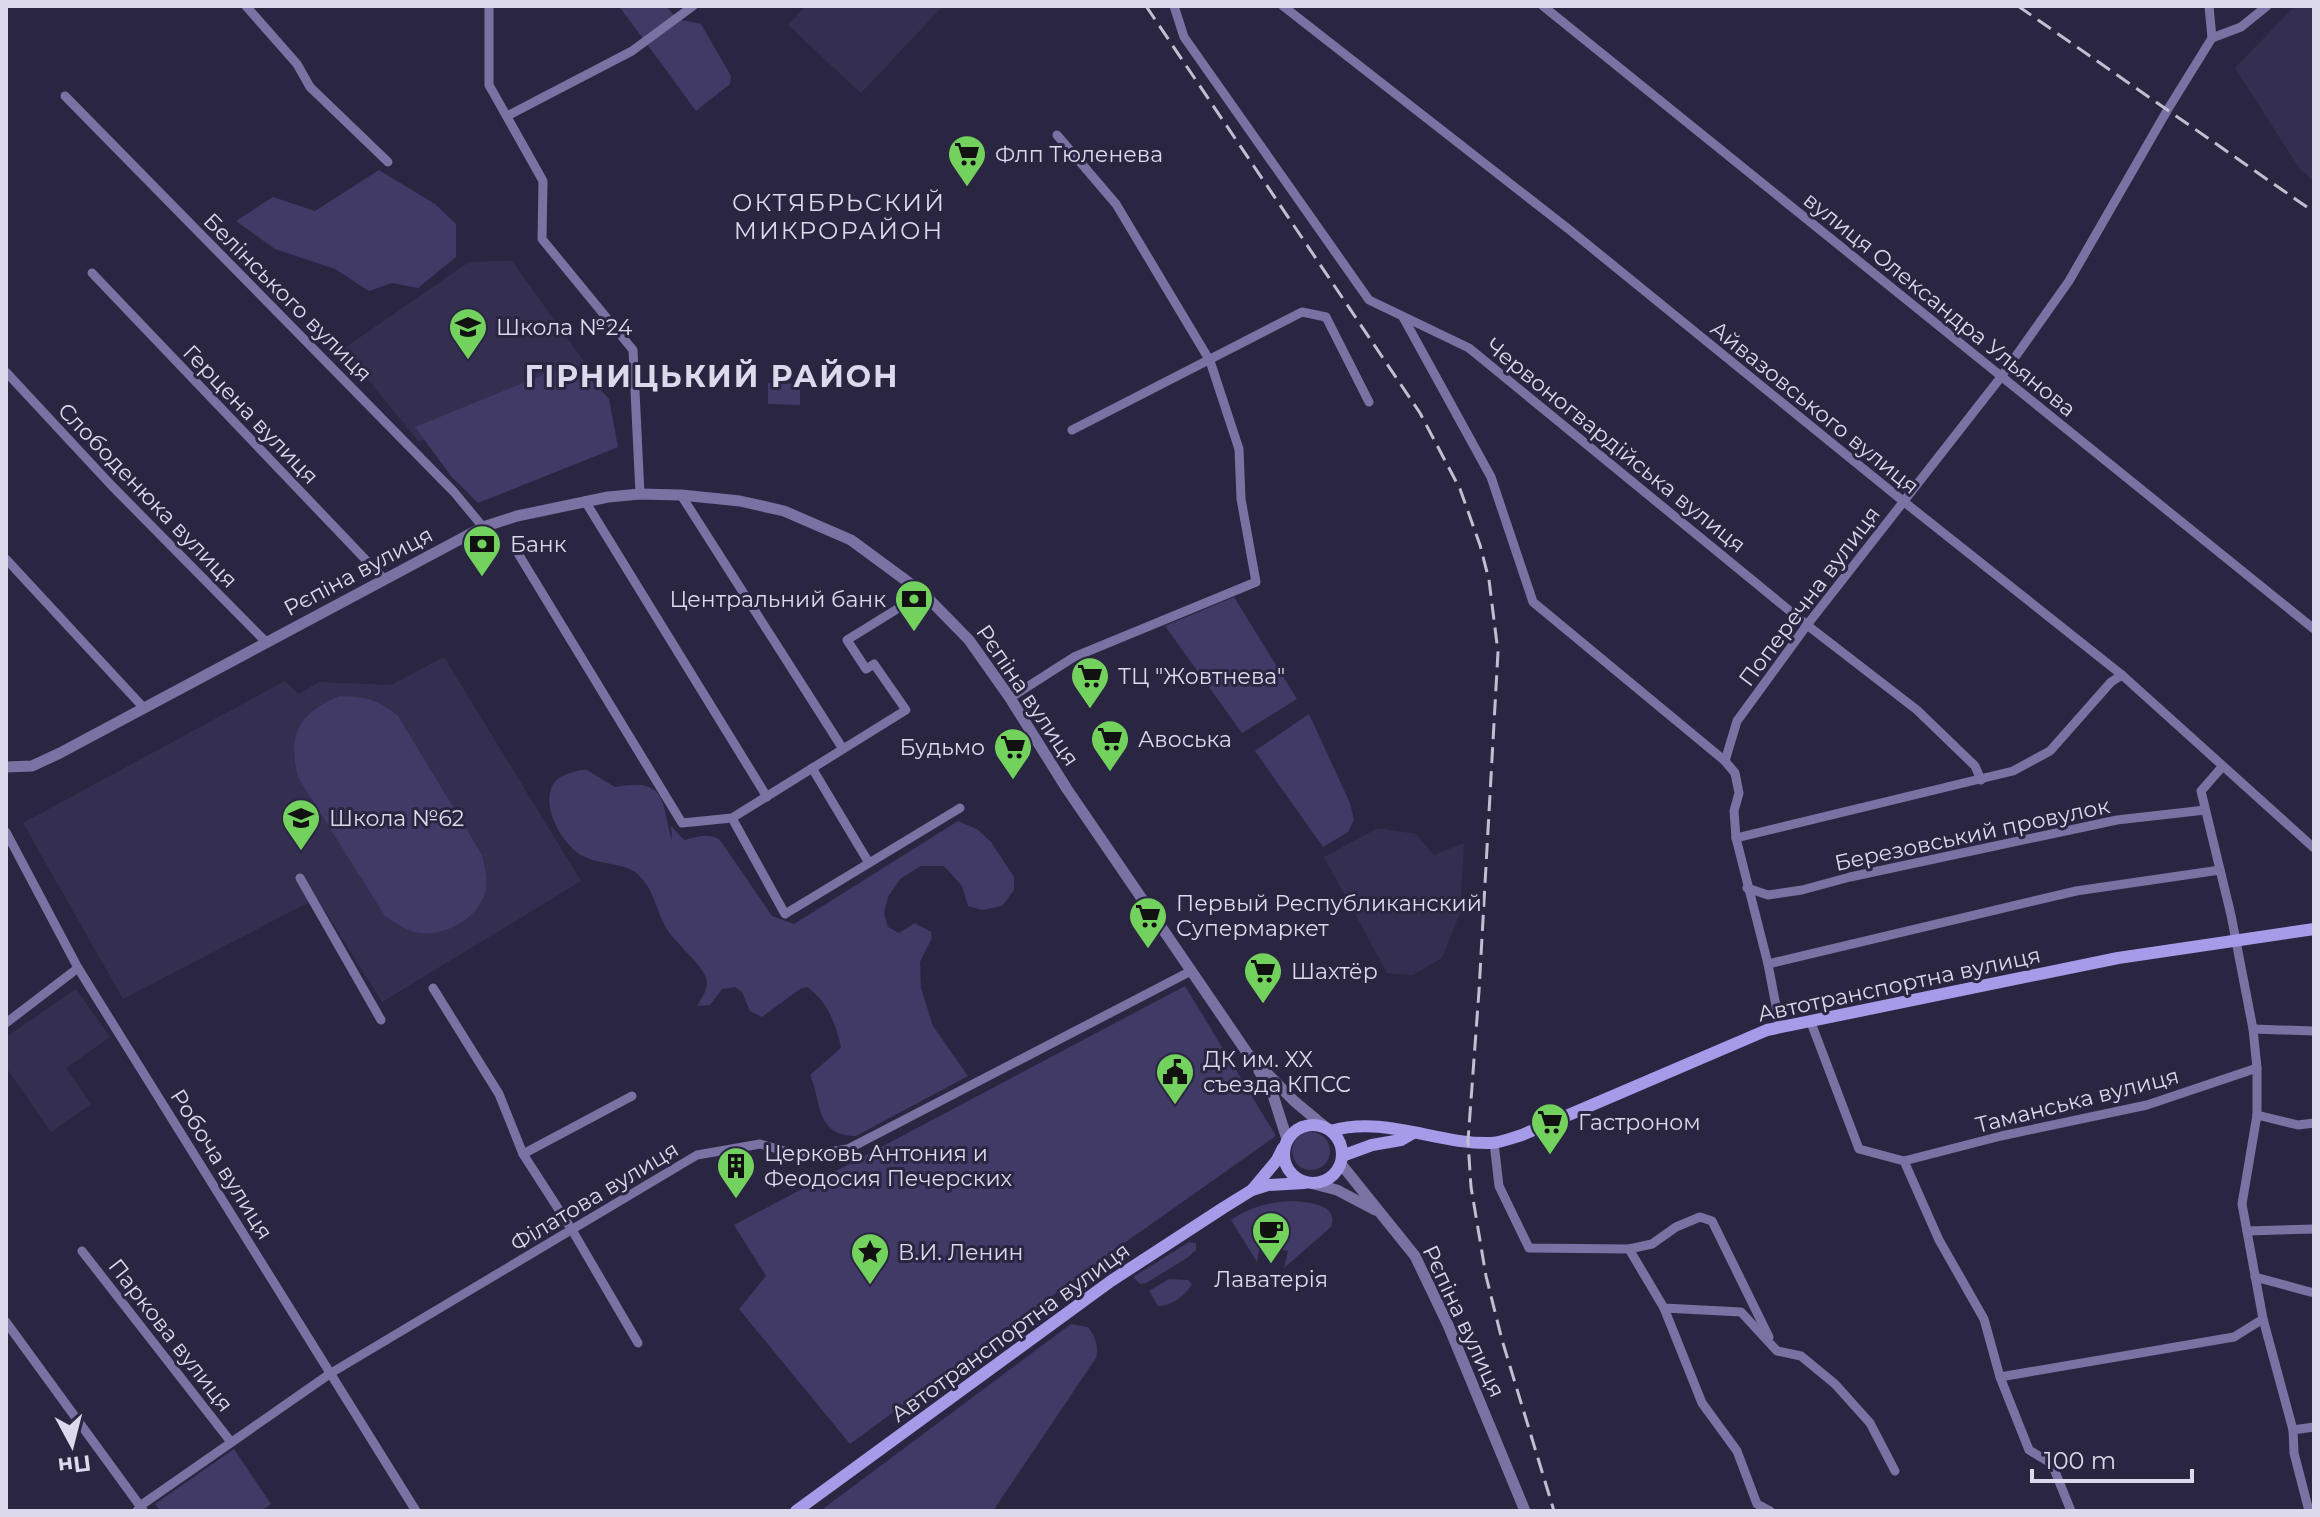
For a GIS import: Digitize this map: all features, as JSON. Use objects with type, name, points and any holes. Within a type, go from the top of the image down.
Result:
[{"type":"main road","name":"Автотранспортна вулиця","points":[[1327,1128],[1370,1125],[1494,1143],[1522,1135],[1767,1030],[2118,958],[2314,929]]},
{"type":"main road","points":[[1252,1190],[1297,1129],[1310,1124],[1327,1128],[1339,1140],[1341,1160]]},
{"type":"main road","points":[[1252,1190],[1330,1178],[1341,1160],[1372,1145],[1401,1140],[1416,1132]]},
{"type":"main road","points":[[1285,1143],[1284,1162],[1292,1175],[1309,1183]]},
{"type":"main road","name":"Автотранспортна вулиця","points":[[796,1511],[1111,1281],[1252,1190]]},
{"type":"street","points":[[246,6],[297,64],[310,87],[388,162]]},
{"type":"street","points":[[489,6],[489,85],[543,181],[542,239],[633,350],[640,494]]},
{"type":"street","points":[[507,116],[632,51],[693,6]]},
{"type":"street","name":"Червоногвардійська вулиця","points":[[1174,6],[1184,37],[1369,300],[1469,348],[1807,625],[1917,710],[1975,766],[1981,780]]},
{"type":"street","name":"Айвазовського вулиця","points":[[1283,6],[1571,231],[2122,675],[2314,848]]},
{"type":"street","name":"вулиця Олександра Ульянова","points":[[1543,6],[2314,629]]},
{"type":"street","points":[[2209,6],[2212,38],[2241,27],[2267,6]]},
{"type":"street","name":"Поперечна вулиця","points":[[1725,761],[1737,721],[1807,625],[2001,377],[2069,281],[2212,38]]},
{"type":"street","name":"Белінського вулиця","points":[[65,96],[454,492],[483,527]]},
{"type":"street","points":[[1010,698],[1074,657],[1256,582],[1241,499],[1239,449],[1209,360],[1116,204],[1057,135]]},
{"type":"street","name":"Герцена вулиця","points":[[92,273],[385,580]]},
{"type":"street","points":[[1072,430],[1302,312],[1326,317],[1369,402]]},
{"type":"street","points":[[1403,317],[1491,477],[1533,602],[1725,761],[1735,773],[1739,793],[1734,811],[1736,838],[1768,964],[1780,1027]]},
{"type":"street","name":"Слободенюка вулиця","points":[[6,372],[112,486],[266,642]]},
{"type":"street","name":"Рєпіна вулиця","points":[[6,767],[32,766],[60,753],[483,527],[585,501],[640,494],[740,501],[784,511],[851,540],[923,593],[969,640],[1248,1054],[1294,1101],[1327,1128]]},
{"type":"street","points":[[681,495],[843,749]]},
{"type":"street","points":[[585,501],[767,797]]},
{"type":"street","points":[[519,555],[682,823],[732,818],[906,710],[874,664],[866,669],[847,640],[923,593]]},
{"type":"street","points":[[6,559],[143,707]]},
{"type":"street","points":[[1736,838],[2013,771],[2050,751],[2111,682],[2122,675]]},
{"type":"street","points":[[2222,767],[2201,791],[2236,940],[2257,1068],[2257,1115],[2242,1204],[2263,1319],[2293,1430],[2294,1453],[2309,1511]]},
{"type":"street","points":[[812,768],[869,863]]},
{"type":"street","points":[[732,818],[785,914],[960,808]]},
{"type":"street","name":"Березовський провулок","points":[[1747,888],[1768,895],[1802,890],[2117,820],[2205,810]]},
{"type":"street","name":"Робоча вулиця","points":[[6,832],[78,968],[416,1511]]},
{"type":"street","points":[[1768,964],[2076,891],[2220,870]]},
{"type":"street","points":[[300,878],[381,1020]]},
{"type":"street","points":[[6,1023],[78,968]]},
{"type":"street","name":"Філатова вулиця","points":[[140,1509],[331,1373],[697,1155],[760,1144],[802,1156],[848,1149],[1191,971]]},
{"type":"street","points":[[433,988],[499,1094],[523,1154],[638,1343]]},
{"type":"street","points":[[1810,1020],[1859,1149],[1904,1161],[1939,1240],[1984,1319],[2000,1377],[2029,1450],[2052,1464],[2071,1511]]},
{"type":"street","points":[[2253,1029],[2314,1031]]},
{"type":"street","points":[[1248,1054],[1271,1089],[1285,1143]]},
{"type":"street","name":"Таманська вулиця","points":[[1904,1161],[2001,1136],[2147,1105],[2257,1068]]},
{"type":"street","points":[[523,1154],[632,1096]]},
{"type":"street","points":[[2257,1115],[2298,1125],[2314,1123]]},
{"type":"street","points":[[1494,1143],[1499,1186],[1529,1248],[1629,1249],[1652,1244],[1676,1227],[1700,1217],[1712,1221],[1777,1351]]},
{"type":"street","name":"Рєпіна вулиця","points":[[1341,1160],[1415,1256],[1448,1325],[1525,1511]]},
{"type":"street","points":[[1309,1183],[1337,1190],[1385,1218]]},
{"type":"street","points":[[2247,1231],[2314,1229]]},
{"type":"street","points":[[1629,1249],[1664,1308],[1702,1403],[1737,1451],[1757,1504],[1770,1511]]},
{"type":"street","name":"Паркова вулиця","points":[[82,1251],[231,1442]]},
{"type":"street","points":[[2255,1277],[2314,1293]]},
{"type":"street","points":[[1664,1308],[1741,1312],[1777,1351],[1801,1356],[1835,1384],[1870,1423],[1895,1471]]},
{"type":"street","points":[[2000,1377],[2234,1337],[2263,1319]]},
{"type":"street","points":[[6,1322],[140,1509]]},
{"type":"street","points":[[2293,1430],[2314,1427]]},
{"type":"shaded area","points":[[619,6],[666,6],[677,19],[701,24],[731,76],[730,84],[696,111]]},
{"type":"shaded area","points":[[806,6],[943,6],[861,93],[788,25]]},
{"type":"shaded area","points":[[2295,6],[2314,6],[2314,182],[2299,168],[2235,68]]},
{"type":"shaded area","points":[[379,170],[435,204],[456,224],[456,257],[418,288],[392,283],[369,291],[335,269],[275,249],[236,221],[273,197],[315,211]]},
{"type":"shaded area","name":"Школа №24","points":[[512,261],[592,373],[419,442],[343,349],[469,262]]},
{"type":"shaded area","points":[[574,362],[609,399],[618,447],[478,503],[451,476],[415,427]]},
{"type":"shaded area","points":[[768,383],[800,384],[800,405],[768,404]]},
{"type":"shaded area","points":[[1234,597],[1297,699],[1242,733],[1165,626]]},
{"type":"shaded area","name":"Школа №62","points":[[444,657],[581,881],[382,1002],[317,898],[123,999],[23,823],[285,681],[299,694],[319,682],[391,685]]},
{"type":"shaded area","points":[[340,696],[371,700],[398,716],[482,855],[485,893],[472,914],[457,925],[438,932],[419,933],[405,929],[385,916],[299,779],[294,750],[299,727],[314,710]]},
{"type":"shaded area","points":[[1309,714],[1350,803],[1354,820],[1348,832],[1323,847],[1255,751]]},
{"type":"shaded area","points":[[587,770],[615,787],[644,785],[653,789],[663,803],[672,841],[671,826],[684,840],[707,836],[720,840],[772,916],[794,924],[958,821],[977,829],[991,842],[1014,877],[1014,890],[1002,906],[982,910],[968,906],[962,886],[944,866],[921,866],[900,879],[888,897],[884,914],[888,927],[899,933],[915,923],[931,932],[932,938],[920,962],[921,988],[933,1026],[968,1076],[856,1136],[833,1130],[822,1116],[810,1075],[841,1048],[834,1022],[825,1006],[807,987],[762,1017],[750,1011],[742,992],[735,987],[722,989],[710,1005],[697,1006],[706,989],[706,978],[668,931],[644,881],[631,870],[591,859],[575,851],[555,824],[549,802],[554,783],[563,776]]},
{"type":"shaded area","points":[[1378,828],[1416,834],[1434,855],[1464,843],[1460,913],[1442,958],[1413,975],[1387,973],[1324,857]]},
{"type":"shaded area","points":[[1185,986],[1276,1136],[850,1444],[739,1309],[766,1276],[734,1225]]},
{"type":"shaded area","points":[[76,989],[110,1037],[66,1068],[91,1104],[51,1132],[6,1067],[6,1037]]},
{"type":"shaded area","points":[[1311,1132],[1324,1138],[1330,1151],[1324,1164],[1311,1170],[1298,1164],[1292,1151],[1298,1138]]},
{"type":"shaded area","points":[[1289,1201],[1326,1208],[1332,1219],[1331,1227],[1284,1268],[1288,1251],[1260,1245],[1257,1262],[1231,1220],[1259,1206]]},
{"type":"shaded area","points":[[1189,1242],[1196,1243],[1196,1250],[1187,1258],[1146,1283],[1140,1284],[1133,1277]]},
{"type":"shaded area","points":[[1169,1279],[1188,1280],[1192,1284],[1177,1300],[1158,1306],[1149,1291]]},
{"type":"shaded area","points":[[1071,1324],[1088,1327],[1096,1341],[1096,1358],[993,1511],[820,1511]]},
{"type":"shaded area","points":[[234,1449],[271,1504],[261,1511],[160,1511],[155,1504]]},
{"type":"railway","points":[[1146,6],[1420,413],[1460,489],[1480,545],[1489,580],[1498,652],[1468,1141],[1471,1187],[1486,1276],[1502,1340],[1554,1511]]},
{"type":"railway","points":[[2018,6],[2314,212]]},
{"type":"place","name":"Флп Тюленева","points":[[967,188]]},
{"type":"place","name":"Школа №24","points":[[468,361]]},
{"type":"place","name":"Банк","points":[[482,578]]},
{"type":"place","name":"Центральний банк","points":[[914,633]]},
{"type":"place","name":"ТЦ \"Жовтнева\"","points":[[1090,710]]},
{"type":"place","name":"Авоська","points":[[1110,773]]},
{"type":"place","name":"Будьмо","points":[[1013,781]]},
{"type":"place","name":"Школа №62","points":[[301,852]]},
{"type":"place","name":"Первый Республиканский Супермаркет","points":[[1148,950]]},
{"type":"place","name":"Шахтёр","points":[[1263,1005]]},
{"type":"place","name":"ДК им. XX съезда КПСС","points":[[1175,1106]]},
{"type":"place","name":"Гастроном","points":[[1550,1156]]},
{"type":"place","name":"Церковь Антония и Феодосия Печерских","points":[[736,1200]]},
{"type":"place","name":"Лаватерія","points":[[1271,1265]]},
{"type":"place","name":"В.И. Ленин","points":[[870,1286]]},
{"type":"district","name":"ОКТЯБРЬСКИЙ МИКРОРАЙОН","points":[[839,217]]},
{"type":"district","name":"ГІРНИЦЬКИЙ РАЙОН","points":[[712,377]]}]
